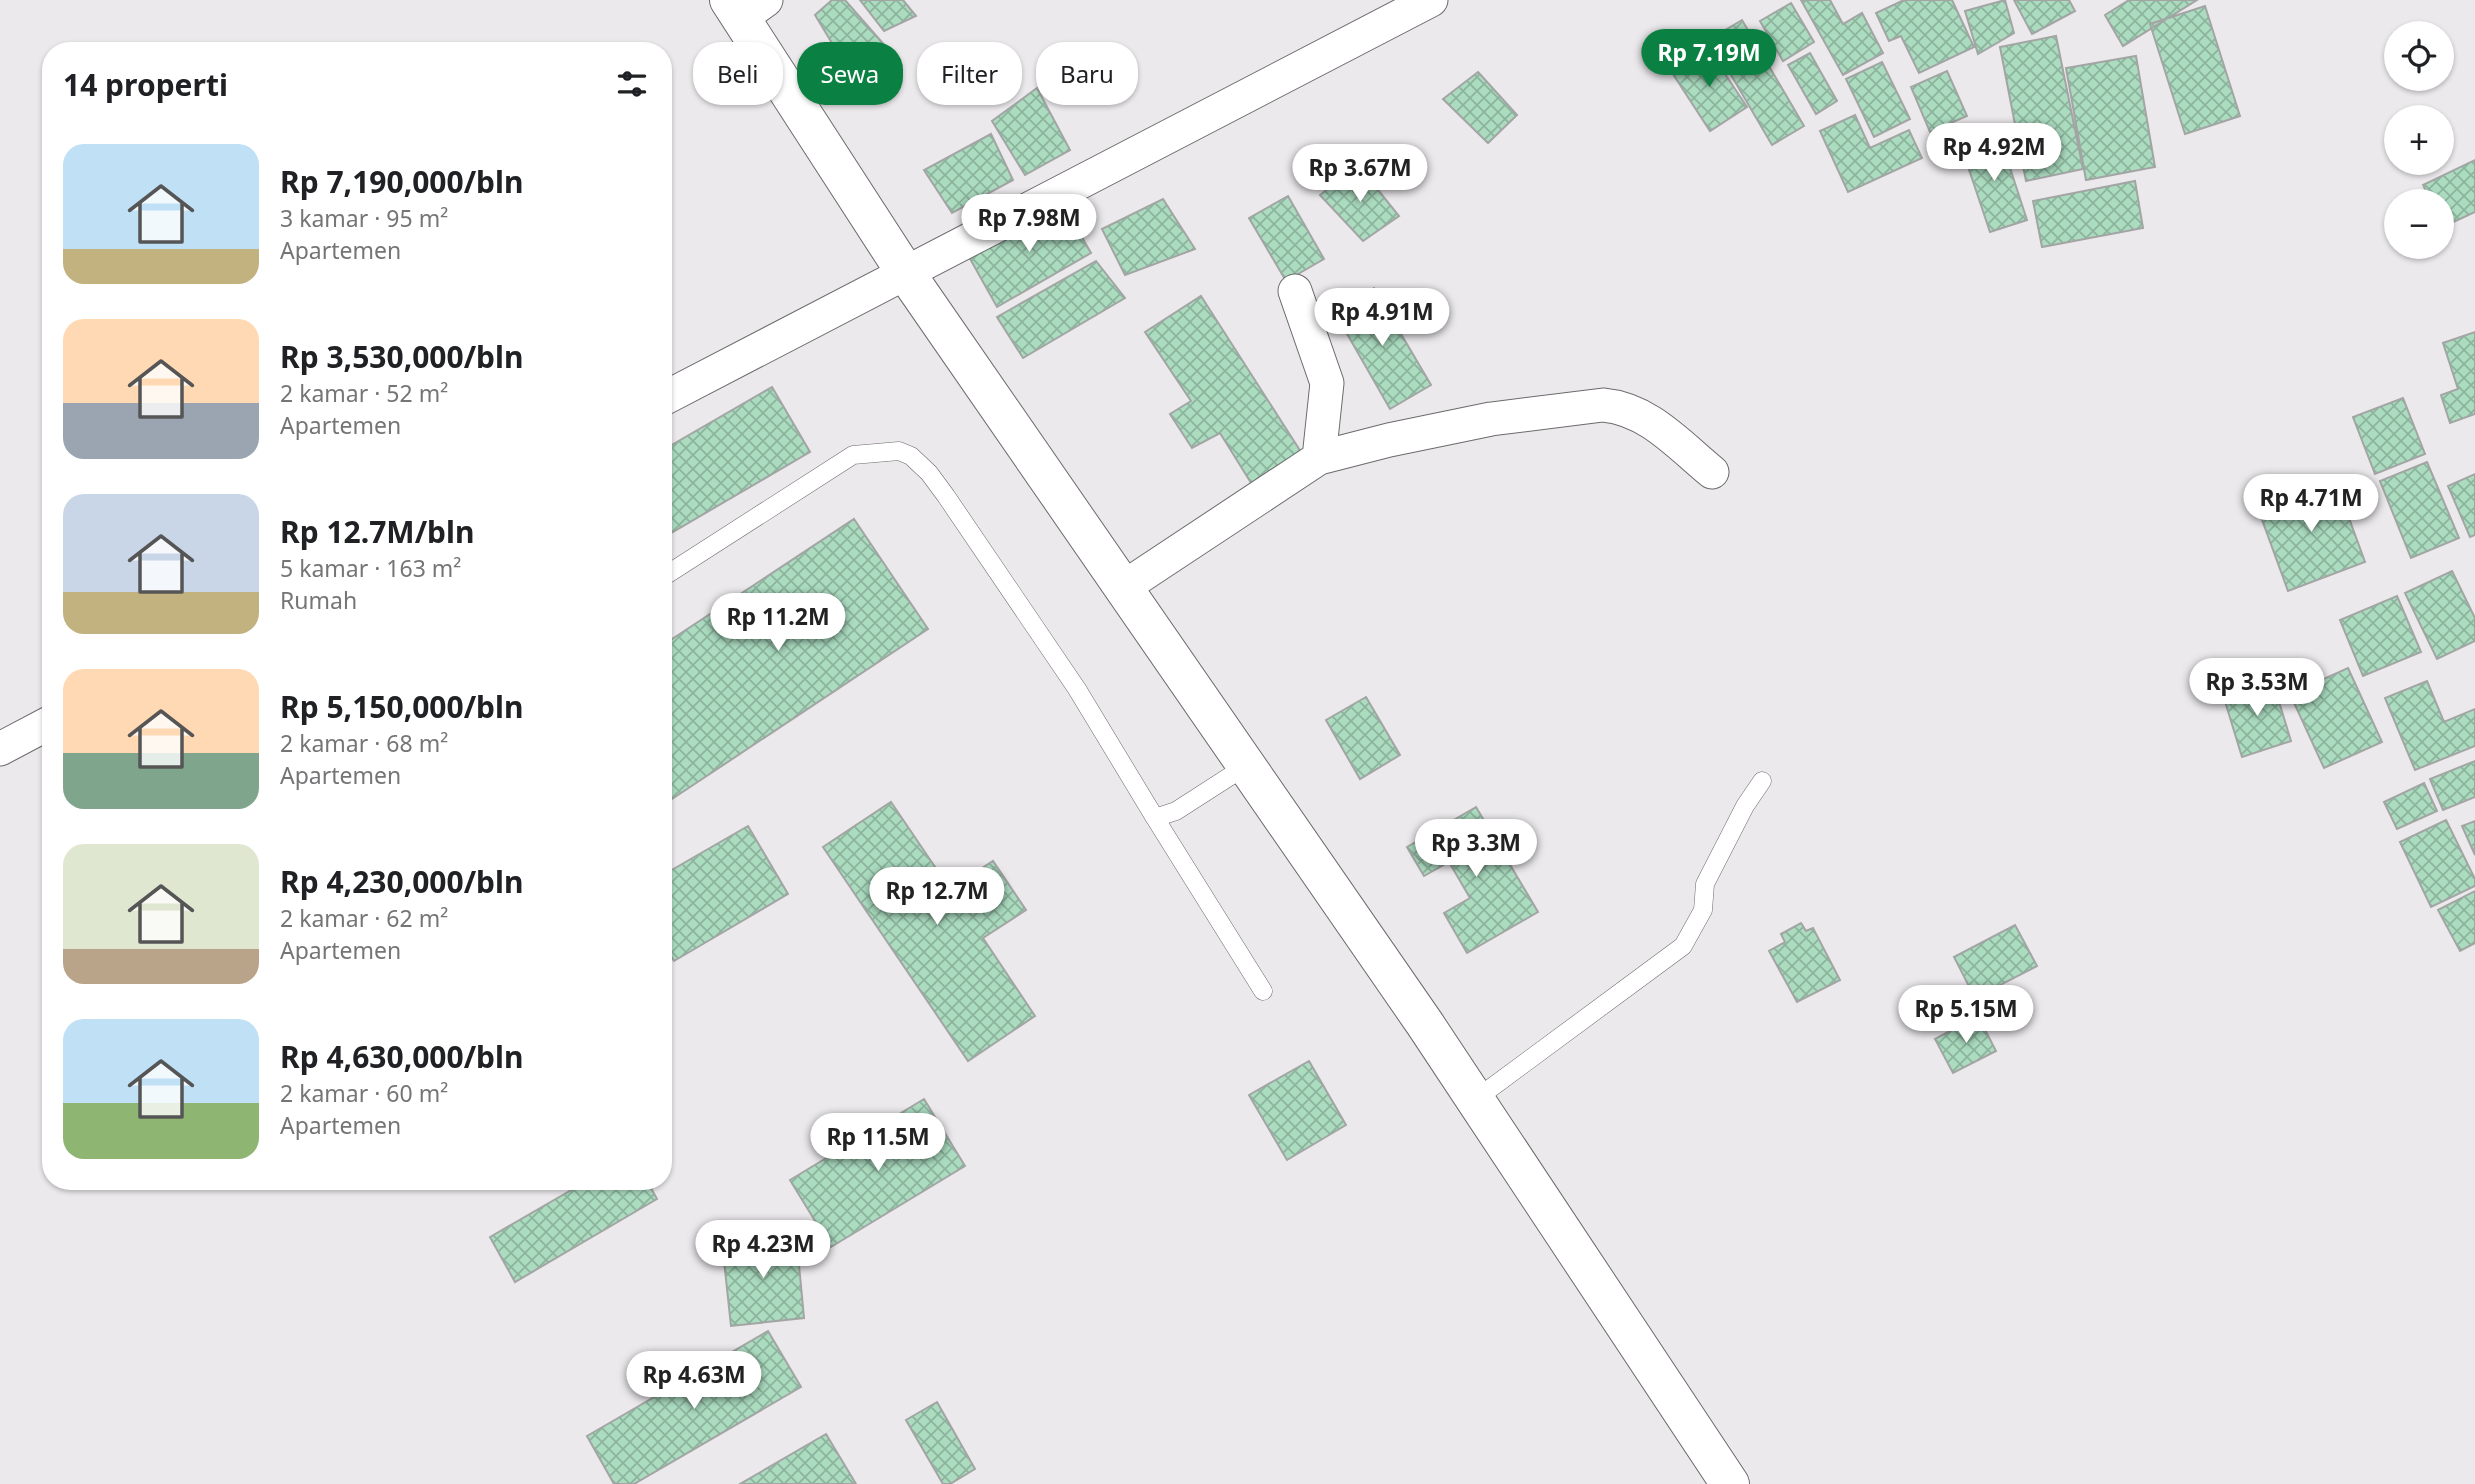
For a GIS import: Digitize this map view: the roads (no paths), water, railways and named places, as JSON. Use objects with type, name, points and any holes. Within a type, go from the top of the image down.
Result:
[{"type":"main road","points":[[746,6],[905,272],[1476,1099],[1730,1484]]},
{"type":"street","points":[[672,394],[1431,0]]},
{"type":"street","points":[[1295,291],[1327,383],[1319,458]]},
{"type":"street","points":[[1124,587],[1319,458],[1491,419],[1603,405],[1639,413],[1712,472]]},
{"type":"street","points":[[0,748],[42,727]]},
{"type":"lane","points":[[672,571],[853,455],[900,451],[911,456],[929,473],[946,496],[1069,678],[1263,991]]},
{"type":"lane","points":[[1155,818],[1176,811],[1246,766]]},
{"type":"lane","points":[[1476,1099],[1683,946],[1703,910],[1705,884],[1745,806],[1762,781]]}]
